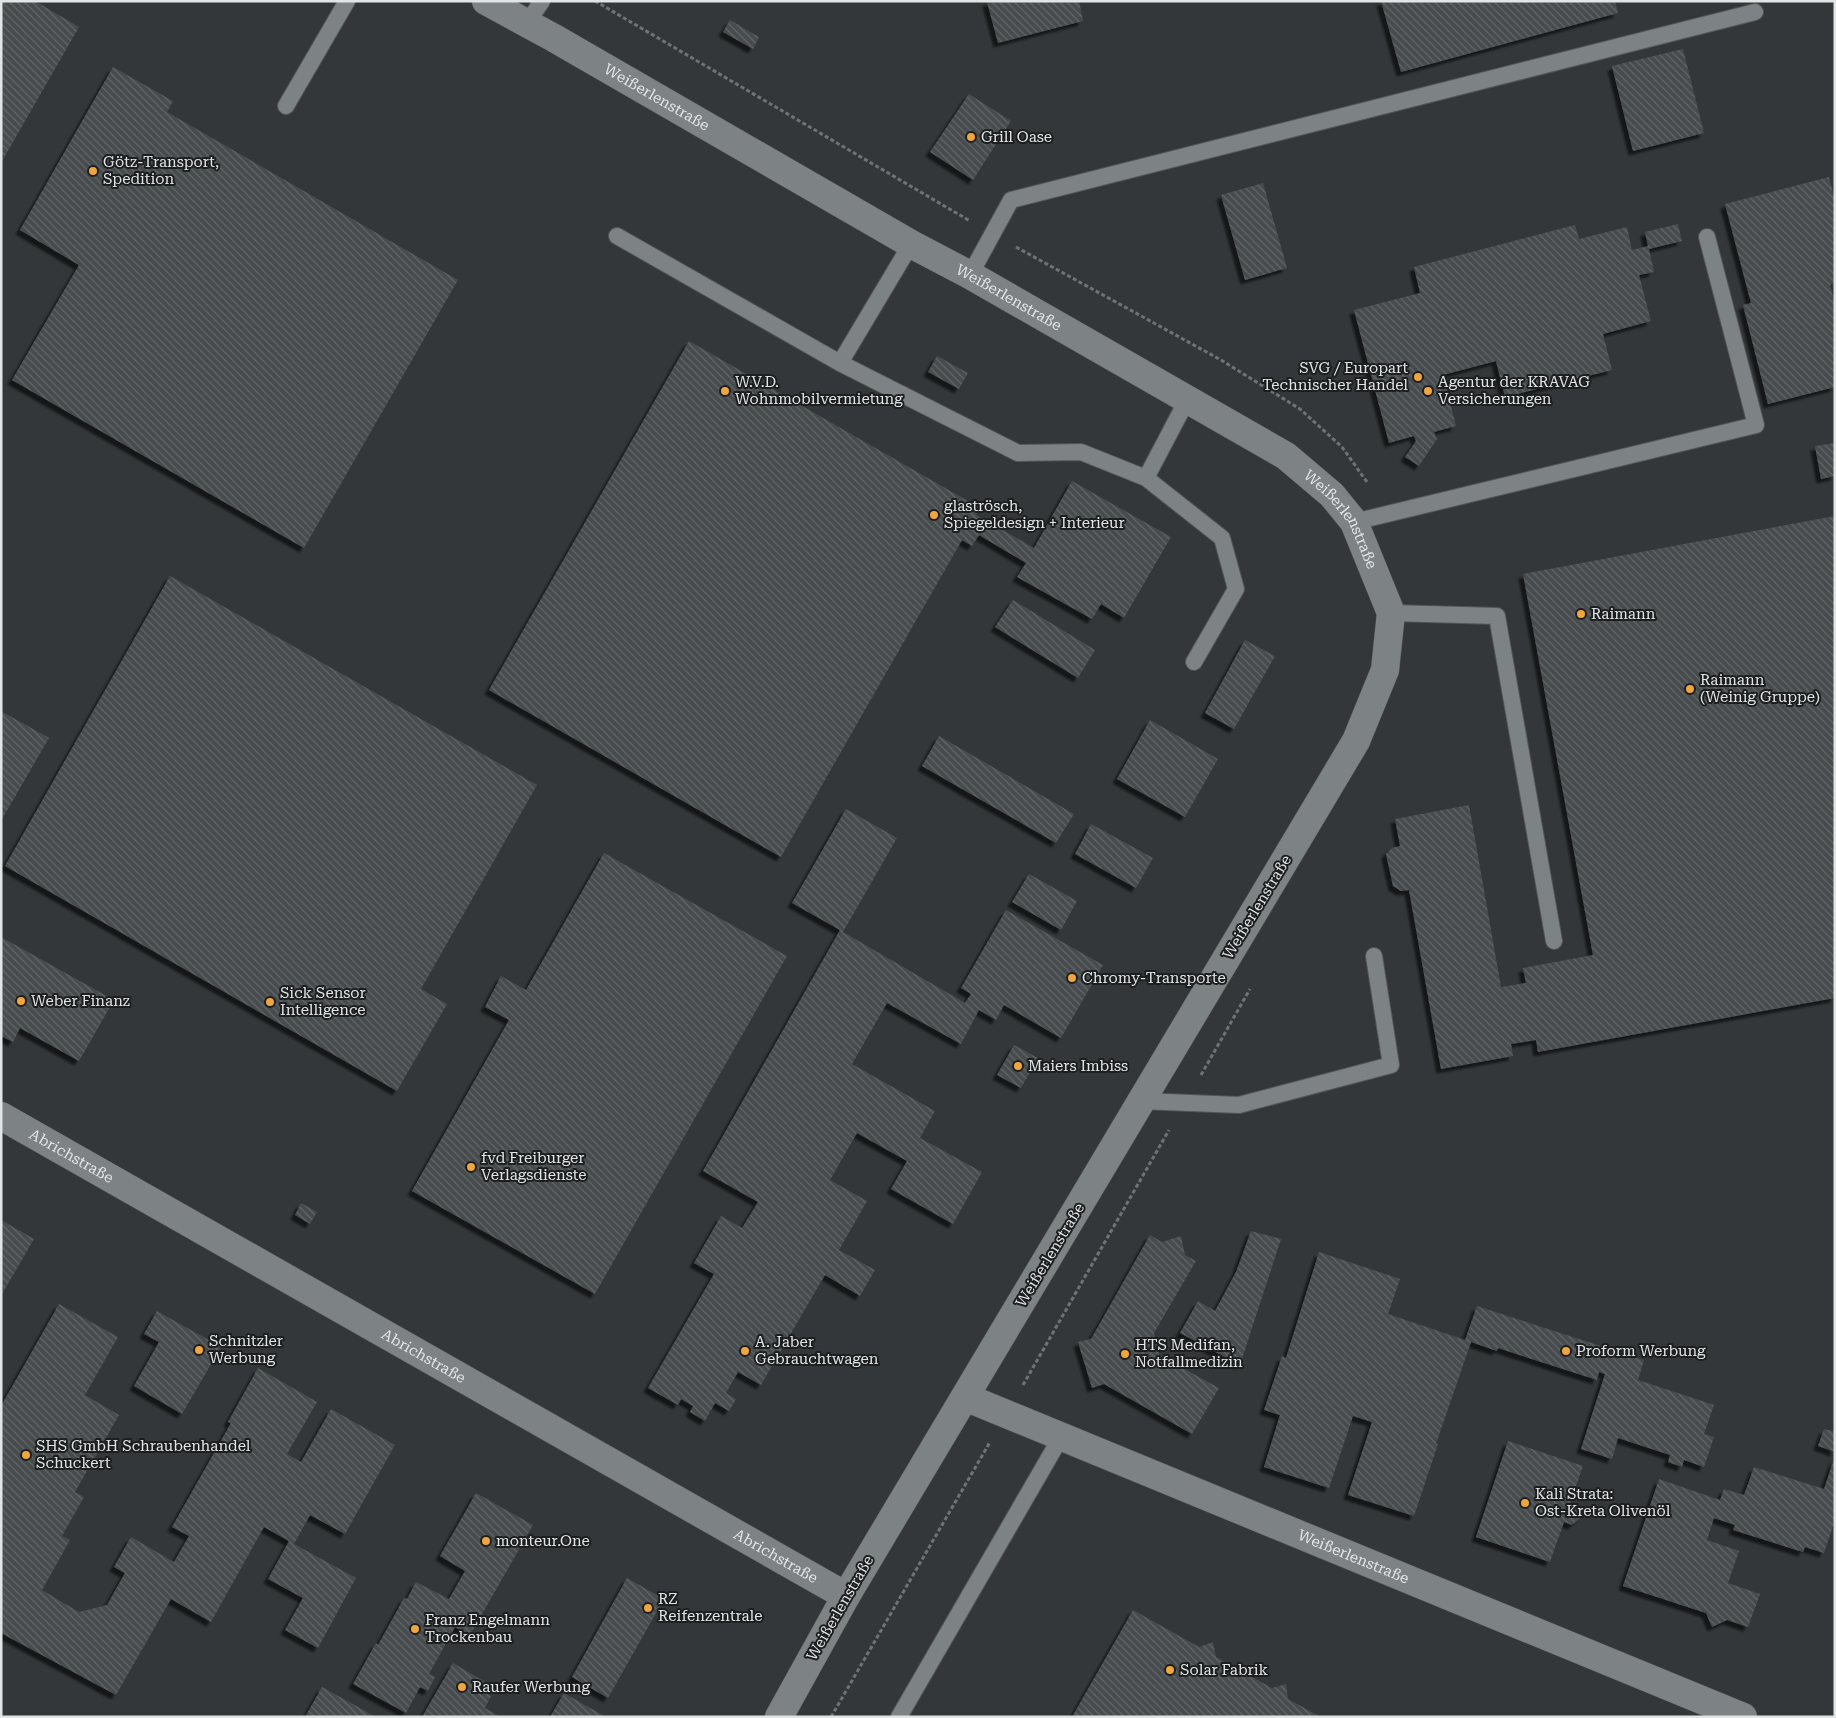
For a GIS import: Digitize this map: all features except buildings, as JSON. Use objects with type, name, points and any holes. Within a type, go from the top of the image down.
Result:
[{"type":"street","name":"Weißerlenstraße","points":[[486,1],[1286,456],[1332,495],[1354,522],[1391,613],[1385,670],[1356,741],[846,1596],[779,1717]]},
{"type":"street","name":"Abrichstraße","points":[[1,1116],[846,1596]]},
{"type":"street","name":"Weißerlenstraße","points":[[965,1398],[1743,1717]]},
{"type":"lane","points":[[286,106],[347,1]]},
{"type":"lane","points":[[527,23],[542,1]]},
{"type":"lane","points":[[970,275],[1011,200],[1755,12]]},
{"type":"lane","points":[[617,236],[840,364],[1018,454],[1081,452],[1146,478],[1222,538],[1225,546],[1236,589],[1194,662]]},
{"type":"lane","points":[[1354,522],[1756,424],[1707,237]]},
{"type":"lane","points":[[840,364],[911,244]]},
{"type":"lane","points":[[1146,478],[1187,400]]},
{"type":"lane","points":[[1391,613],[1497,616],[1554,940]]},
{"type":"lane","points":[[1141,1101],[1239,1105],[1391,1064],[1374,956]]},
{"type":"lane","points":[[899,1717],[1061,1437]]},
{"type":"path","points":[[595,1],[992,234],[1221,360],[1300,409],[1342,447],[1390,513]]},
{"type":"path","points":[[831,1717],[1254,982]]},
{"type":"place","name":"Grill Oase","points":[[971,137]]},
{"type":"place","name":"Götz-Transport, Spedition","points":[[93,171]]},
{"type":"place","name":"SVG / Europart Technischer Handel","points":[[1418,377]]},
{"type":"place","name":"W.V.D. Wohnmobilvermietung","points":[[725,391]]},
{"type":"place","name":"Agentur der KRAVAG Versicherungen","points":[[1428,391]]},
{"type":"place","name":"glaströsch, Spiegeldesign + Interieur","points":[[934,515]]},
{"type":"place","name":"Raimann","points":[[1581,614]]},
{"type":"place","name":"Raimann (Weinig Gruppe)","points":[[1690,689]]},
{"type":"place","name":"Chromy-Transporte","points":[[1072,978]]},
{"type":"place","name":"Weber Finanz","points":[[21,1001]]},
{"type":"place","name":"Sick Sensor Intelligence","points":[[270,1002]]},
{"type":"place","name":"Maiers Imbiss","points":[[1018,1066]]},
{"type":"place","name":"fvd Freiburger Verlagsdienste","points":[[471,1167]]},
{"type":"place","name":"Schnitzler Werbung","points":[[199,1350]]},
{"type":"place","name":"A. Jaber Gebrauchtwagen","points":[[745,1351]]},
{"type":"place","name":"Proform Werbung","points":[[1566,1351]]},
{"type":"place","name":"HTS Medifan, Notfallmedizin","points":[[1125,1354]]},
{"type":"place","name":"SHS GmbH Schraubenhandel Schuckert","points":[[26,1455]]},
{"type":"place","name":"Kali Strata: Ost-Kreta Olivenöl","points":[[1525,1503]]},
{"type":"place","name":"monteur.One","points":[[486,1541]]},
{"type":"place","name":"RZ Reifenzentrale","points":[[648,1608]]},
{"type":"place","name":"Franz Engelmann Trockenbau","points":[[415,1629]]},
{"type":"place","name":"Solar Fabrik","points":[[1170,1670]]},
{"type":"place","name":"Raufer Werbung","points":[[462,1687]]}]
